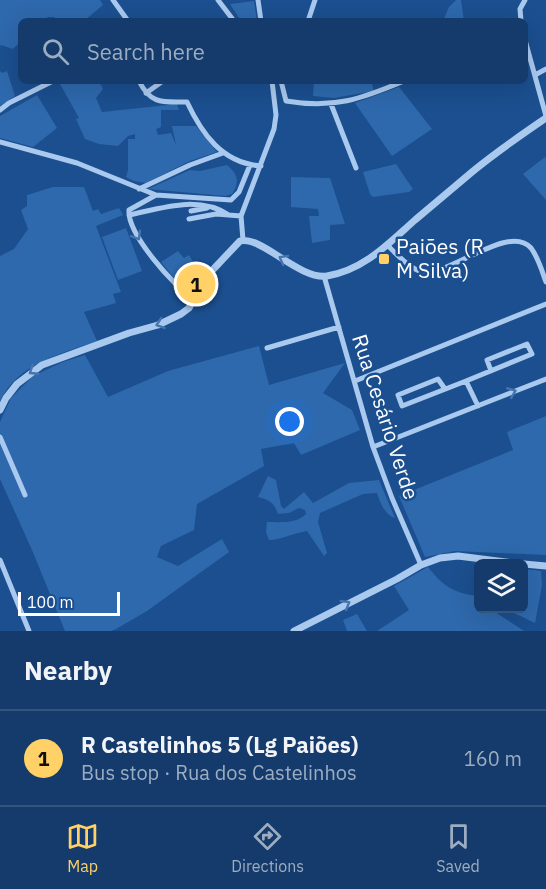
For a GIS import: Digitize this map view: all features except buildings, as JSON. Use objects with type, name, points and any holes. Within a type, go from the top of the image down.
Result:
[{"type":"street","points":[[113,0],[126,18]]},
{"type":"street","points":[[218,0],[232,18]]},
{"type":"street","points":[[258,0],[261,18]]},
{"type":"street","points":[[309,18],[315,0]]},
{"type":"street","points":[[520,18],[520,9],[525,0]]},
{"type":"street","points":[[243,240],[256,244],[308,272],[324,276],[360,265],[475,170],[546,117],[528,50]]},
{"type":"street","points":[[535,75],[546,69]]},
{"type":"street","points":[[0,110],[47,84]]},
{"type":"street","points":[[141,84],[147,93],[160,102],[187,102],[197,123],[223,153],[250,165],[261,166]]},
{"type":"street","points":[[147,93],[159,84]]},
{"type":"street","points":[[0,410],[17,384],[42,365],[173,319],[189,308],[205,278],[243,240],[241,216],[274,129],[276,114],[272,84]]},
{"type":"street","points":[[282,84],[286,101],[310,105],[336,105],[397,84]]},
{"type":"street","points":[[331,104],[356,168]]},
{"type":"street","points":[[0,142],[77,163],[156,195],[231,200],[239,192],[250,165]]},
{"type":"street","points":[[139,189],[190,165],[223,153]]},
{"type":"street","points":[[156,195],[129,210],[130,222],[138,239],[181,291],[193,299]]},
{"type":"street","points":[[129,215],[172,205],[198,204],[229,215]]},
{"type":"street","points":[[191,211],[210,207]]},
{"type":"street","points":[[189,219],[210,215],[241,216]]},
{"type":"street","points":[[387,245],[413,268],[424,272],[438,269],[503,243],[519,242],[526,244],[534,251],[546,282]]},
{"type":"street","name":"Rua Cesário Verde","points":[[324,276],[373,447],[421,565]]},
{"type":"street","points":[[355,381],[546,304]]},
{"type":"street","points":[[267,348],[339,327]]},
{"type":"street","points":[[445,389],[438,379],[398,395],[402,406],[466,381],[491,371],[532,354],[527,344],[487,360],[491,371]]},
{"type":"street","points":[[373,447],[546,379]]},
{"type":"street","points":[[466,381],[478,406]]},
{"type":"street","points":[[0,437],[26,495]]},
{"type":"street","points":[[294,631],[398,579],[421,565],[440,558],[458,556],[482,559]]},
{"type":"street","points":[[0,560],[28,631]]},
{"type":"street","points":[[528,564],[546,566]]},
{"type":"shaded area","points":[[0,0],[100,0],[103,5],[88,18],[18,18],[18,44],[13,49],[1,45],[0,47]]},
{"type":"shaded area","points":[[456,0],[461,0],[464,18],[444,18],[449,7]]},
{"type":"shaded area","points":[[254,1],[257,18],[239,18],[230,4]]},
{"type":"shaded area","points":[[0,71],[2,73],[7,71],[15,96],[0,106]]},
{"type":"shaded area","points":[[60,84],[100,84],[103,89],[96,98],[102,112],[177,104],[179,110],[161,110],[161,127],[156,129],[158,135],[171,133],[176,145],[172,126],[196,126],[217,152],[190,161],[146,183],[134,181],[126,177],[128,139],[135,139],[135,134],[128,136],[118,146],[99,144],[85,139],[76,119],[79,118]]},
{"type":"shaded area","points":[[314,84],[372,84],[374,91],[334,98],[313,96]]},
{"type":"shaded area","points":[[399,87],[432,129],[392,156],[355,103]]},
{"type":"shaded area","points":[[37,95],[57,128],[33,147],[0,138],[0,116]]},
{"type":"shaded area","points":[[545,157],[546,159],[546,200],[523,174]]},
{"type":"shaded area","points":[[396,164],[413,189],[409,192],[373,197],[363,172]]},
{"type":"shaded area","points":[[227,165],[237,178],[232,194],[225,196],[148,189],[190,170],[200,171]]},
{"type":"shaded area","points":[[291,177],[330,178],[345,224],[330,225],[330,240],[312,243],[309,216],[319,216],[318,209],[291,207]]},
{"type":"shaded area","points":[[53,187],[84,187],[93,211],[98,209],[101,214],[119,208],[123,215],[96,226],[121,292],[113,294],[116,303],[84,312],[97,341],[55,356],[29,369],[8,388],[0,401],[0,256],[14,249],[28,229],[21,210],[27,206],[27,195]]},
{"type":"shaded area","points":[[126,228],[142,271],[118,280],[102,237]]},
{"type":"shaded area","points":[[178,251],[184,258],[189,255],[201,275],[189,288],[183,289],[161,262]]},
{"type":"shaded area","points":[[259,346],[269,385],[345,363],[323,393],[352,410],[360,430],[301,455],[294,443],[261,449],[264,466],[197,504],[194,530],[161,546],[157,557],[178,566],[222,539],[229,552],[147,611],[116,629],[111,631],[65,631],[0,479],[0,422],[11,398],[33,376],[85,355],[108,397],[168,371]]},
{"type":"shaded area","points":[[546,416],[546,555],[455,551],[425,557],[399,496],[513,450],[507,432]]},
{"type":"shaded area","points":[[268,476],[276,480],[281,506],[284,509],[304,492],[313,503],[349,483],[379,480],[395,518],[381,505],[377,493],[363,494],[320,513],[318,522],[327,553],[324,556],[307,531],[269,540],[266,532],[267,522],[293,521],[306,514],[305,510],[299,508],[289,513],[278,514],[271,503],[258,497]]},
{"type":"shaded area","points":[[428,567],[449,588],[474,595],[474,613],[497,613],[524,631],[377,631],[409,610],[394,586]]},
{"type":"shaded area","points":[[528,569],[541,571],[542,585],[535,623],[514,613],[528,613]]},
{"type":"shaded area","points":[[357,614],[367,631],[347,631],[343,620]]},
{"type":"place","name":"Paiões (R M Silva)","points":[[384,259]]},
{"type":"place","name":"R Castelinhos 5 (Lg Paiões)","points":[[196,284]]}]
